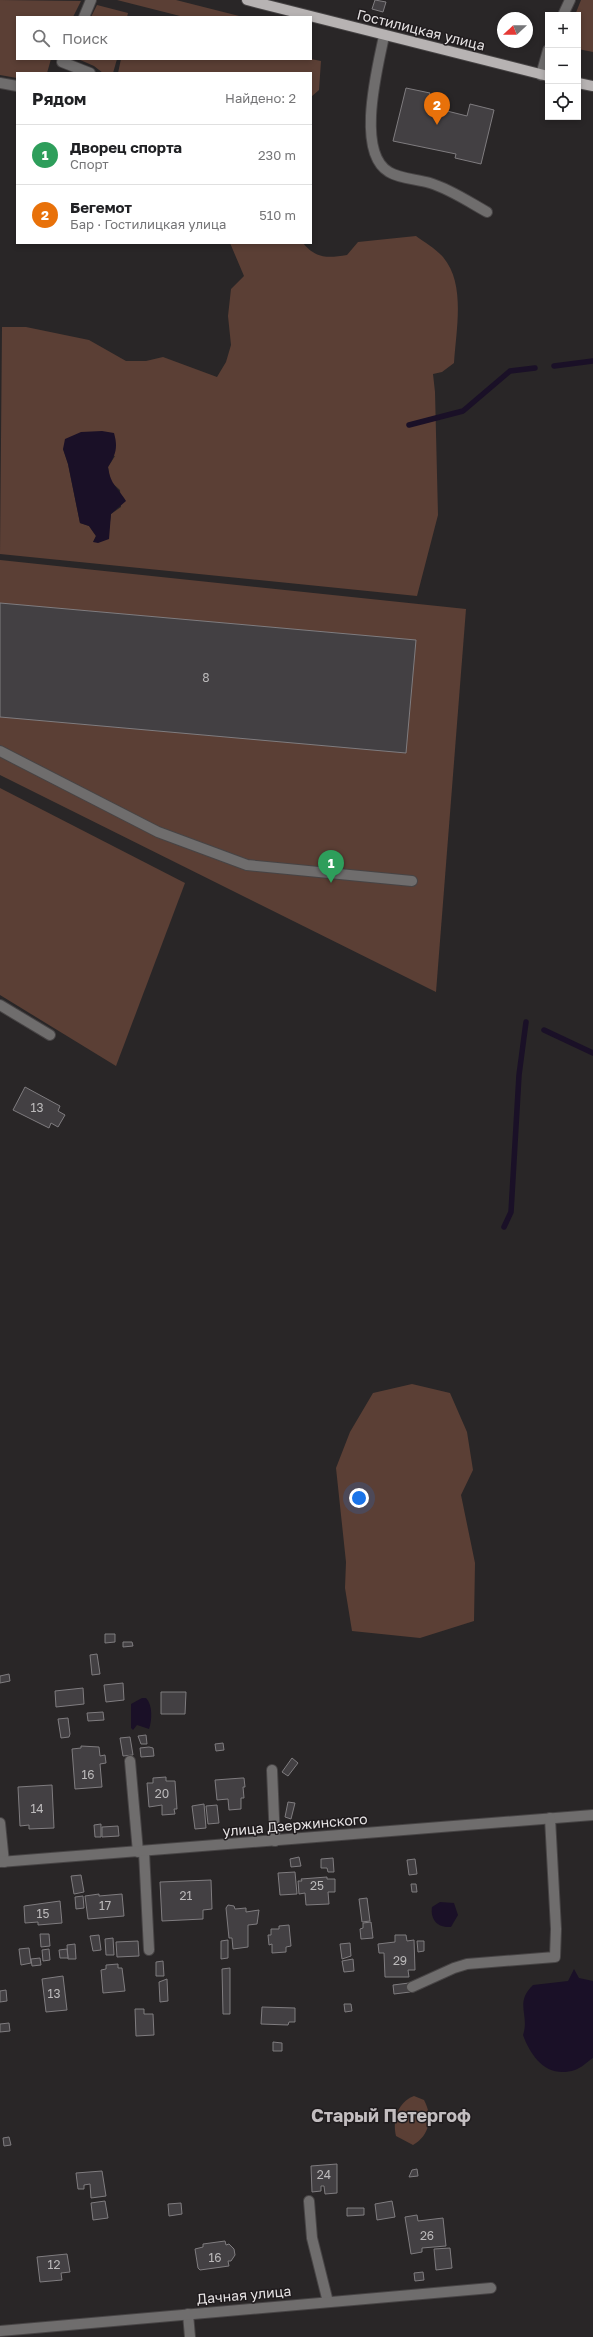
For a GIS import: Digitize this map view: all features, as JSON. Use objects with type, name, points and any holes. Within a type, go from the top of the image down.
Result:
[{"type":"main road","name":"Гостилицкая улица","points":[[247,0],[308,16]]},
{"type":"main road","name":"Гостилицкая улица","points":[[312,17],[545,75]]},
{"type":"main road","points":[[581,84],[593,86]]},
{"type":"street","points":[[84,16],[91,0]]},
{"type":"street","points":[[564,12],[570,0]]},
{"type":"street","points":[[384,36],[371,106],[372,142],[377,159],[389,172],[432,183],[487,212]]},
{"type":"street","points":[[59,72],[62,61],[88,72]]},
{"type":"street","points":[[0,83],[16,86]]},
{"type":"street","points":[[0,751],[158,832],[247,865],[412,881]]},
{"type":"street","points":[[0,1005],[50,1035]]},
{"type":"street","points":[[130,1761],[141,1852],[149,1950]]},
{"type":"street","points":[[272,1770],[275,1841]]},
{"type":"street","name":"улица Дзержинского","points":[[2,1862],[593,1815]]},
{"type":"street","points":[[412,1987],[430,1981],[454,1968],[467,1964],[555,1957],[556,1929],[550,1818]]},
{"type":"street","points":[[0,1823],[2,1862]]},
{"type":"street","points":[[309,2200],[312,2238],[328,2302]]},
{"type":"street","name":"Дачная улица","points":[[0,2331],[491,2288]]},
{"type":"street","points":[[188,2314],[190,2337]]},
{"type":"shaded area","points":[[0,0],[81,1],[74,16],[16,16],[16,60],[51,60],[47,72],[16,72],[16,78],[0,75]]},
{"type":"shaded area","points":[[117,0],[176,0],[239,16],[180,16]]},
{"type":"shaded area","points":[[581,0],[593,0],[593,52],[581,50],[581,12],[576,12]]},
{"type":"shaded area","points":[[97,5],[128,13],[127,16],[92,16]]},
{"type":"shaded area","points":[[312,59],[321,61],[319,90],[312,96],[312,72],[118,72],[121,60]]},
{"type":"shaded area","points":[[80,60],[117,60],[113,72],[102,72],[94,66]]},
{"type":"shaded area","points":[[416,236],[443,257],[455,280],[458,308],[454,363],[442,372],[433,374],[435,392],[438,515],[417,596],[0,554],[2,327],[26,327],[89,340],[126,361],[146,361],[163,357],[217,377],[226,362],[231,345],[228,316],[231,289],[244,276],[230,244],[304,244],[318,255],[334,257],[347,255],[358,242]],"holes":[[[63,449],[115,456],[108,467],[110,481],[120,490],[121,507],[111,514],[109,529],[93,542],[96,536],[89,526],[80,523],[68,464]]]},
{"type":"shaded area","points":[[102,431],[114,433],[116,451],[108,467],[109,473],[113,482],[126,501],[111,514],[109,539],[98,543],[93,542],[96,536],[89,526],[80,523],[68,464],[63,449],[65,439],[81,432]]},
{"type":"shaded area","points":[[0,560],[466,609],[436,992],[0,775]]},
{"type":"shaded area","points":[[0,788],[185,883],[116,1066],[0,995]]},
{"type":"shaded area","points":[[412,1384],[450,1393],[467,1432],[473,1470],[461,1495],[475,1563],[474,1621],[420,1638],[352,1631],[345,1588],[346,1562],[336,1468],[350,1432],[373,1393]]},
{"type":"shaded area","points":[[142,1698],[146,1698],[150,1705],[150,1726],[149,1729],[137,1725],[133,1730],[131,1728],[131,1704]]},
{"type":"shaded area","points":[[440,1902],[454,1903],[458,1915],[451,1927],[439,1925],[432,1916],[432,1907]]},
{"type":"shaded area","points":[[574,1969],[579,1978],[593,1981],[593,2058],[575,2070],[565,2072],[556,2071],[548,2069],[542,2064],[526,2043],[523,2035],[525,2021],[523,2003],[527,1991],[533,1985],[568,1981]]},
{"type":"shaded area","points":[[414,2096],[424,2100],[427,2106],[429,2119],[423,2136],[413,2145],[396,2136],[395,2124],[400,2107],[408,2099]]},
{"type":"building","points":[[375,0],[386,2],[383,12],[372,9]]},
{"type":"building","points":[[406,88],[430,93],[427,106],[467,116],[470,104],[494,110],[481,164],[455,158],[456,154],[393,141]]},
{"type":"building","points":[[0,603],[416,640],[406,753],[0,717]]},
{"type":"building","points":[[25,1087],[60,1106],[58,1111],[65,1115],[58,1127],[51,1123],[49,1128],[13,1110]]},
{"type":"building","points":[[105,1634],[115,1634],[115,1642],[105,1643]]},
{"type":"building","points":[[123,1642],[132,1642],[133,1646],[123,1647]]},
{"type":"building","points":[[97,1654],[100,1674],[92,1675],[90,1655]]},
{"type":"building","points":[[9,1674],[10,1681],[0,1683],[0,1676]]},
{"type":"building","points":[[123,1683],[124,1700],[106,1702],[104,1685]]},
{"type":"building","points":[[83,1688],[84,1704],[56,1707],[55,1691]]},
{"type":"building","points":[[161,1692],[186,1692],[185,1714],[161,1714]]},
{"type":"building","points":[[103,1712],[104,1720],[88,1721],[87,1713]]},
{"type":"building","points":[[68,1718],[69,1737],[61,1738],[58,1719]]},
{"type":"building","points":[[146,1735],[147,1744],[141,1744],[138,1736]]},
{"type":"building","points":[[130,1737],[133,1755],[123,1756],[120,1738]]},
{"type":"building","points":[[223,1743],[224,1750],[216,1751],[215,1744]]},
{"type":"building","points":[[81,1746],[99,1747],[100,1756],[105,1755],[106,1763],[100,1764],[102,1787],[75,1789],[72,1749],[81,1748]]},
{"type":"building","points":[[140,1748],[153,1748],[154,1756],[141,1757]]},
{"type":"building","points":[[292,1758],[298,1763],[288,1776],[282,1772]]},
{"type":"building","points":[[166,1777],[166,1781],[175,1781],[177,1809],[174,1809],[175,1814],[162,1815],[162,1805],[149,1807],[147,1783],[153,1783],[153,1778]]},
{"type":"building","points":[[244,1778],[244,1798],[241,1798],[241,1809],[229,1810],[228,1799],[217,1800],[215,1780]]},
{"type":"building","points":[[52,1785],[54,1828],[29,1829],[29,1825],[20,1826],[18,1787]]},
{"type":"building","points":[[288,1802],[295,1803],[291,1819],[285,1817]]},
{"type":"building","points":[[204,1804],[206,1828],[195,1829],[192,1806]]},
{"type":"building","points":[[217,1805],[219,1823],[208,1824],[206,1806]]},
{"type":"building","points":[[101,1824],[101,1837],[95,1837],[94,1825]]},
{"type":"building","points":[[118,1826],[119,1836],[102,1837],[102,1827]]},
{"type":"building","points":[[299,1857],[301,1866],[291,1867],[290,1859]]},
{"type":"building","points":[[333,1858],[334,1872],[328,1872],[327,1868],[321,1868],[321,1859]]},
{"type":"building","points":[[415,1859],[417,1874],[409,1875],[407,1860]]},
{"type":"building","points":[[295,1872],[297,1894],[280,1895],[278,1873]]},
{"type":"building","points":[[81,1875],[84,1892],[74,1894],[71,1876]]},
{"type":"building","points":[[327,1877],[327,1879],[335,1879],[335,1892],[328,1892],[329,1904],[306,1905],[305,1893],[299,1894],[298,1881],[302,1881],[301,1879]]},
{"type":"building","points":[[211,1880],[212,1909],[203,1910],[203,1919],[162,1921],[160,1882]]},
{"type":"building","points":[[411,1884],[416,1884],[417,1892],[412,1892]]},
{"type":"building","points":[[99,1894],[99,1896],[122,1894],[124,1916],[88,1919],[85,1896]]},
{"type":"building","points":[[83,1896],[84,1908],[76,1909],[75,1897]]},
{"type":"building","points":[[367,1898],[370,1921],[362,1922],[359,1899]]},
{"type":"building","points":[[60,1901],[62,1923],[38,1925],[38,1922],[25,1923],[24,1906]]},
{"type":"building","points":[[228,1905],[234,1906],[235,1909],[246,1908],[246,1912],[259,1910],[257,1924],[248,1925],[248,1947],[233,1949],[232,1938],[229,1938],[226,1908]]},
{"type":"building","points":[[371,1922],[373,1938],[361,1939],[360,1929],[363,1928],[363,1923]]},
{"type":"building","points":[[289,1925],[291,1946],[286,1947],[286,1952],[272,1953],[272,1944],[269,1945],[268,1935],[271,1935],[271,1929],[279,1929],[279,1926]]},
{"type":"building","points":[[40,1934],[49,1934],[50,1946],[41,1947]]},
{"type":"building","points":[[99,1935],[101,1950],[93,1951],[90,1936]]},
{"type":"building","points":[[395,1935],[406,1935],[407,1941],[414,1940],[415,1970],[408,1970],[409,1977],[385,1977],[384,1953],[379,1953],[378,1944],[395,1942]]},
{"type":"building","points":[[113,1938],[114,1955],[106,1955],[105,1939]]},
{"type":"building","points":[[228,1940],[228,1958],[221,1959],[221,1941]]},
{"type":"building","points":[[138,1941],[139,1956],[117,1957],[116,1942]]},
{"type":"building","points":[[417,1941],[424,1941],[424,1951],[418,1952]]},
{"type":"building","points":[[350,1943],[351,1956],[342,1959],[340,1944]]},
{"type":"building","points":[[75,1944],[76,1959],[68,1959],[67,1945]]},
{"type":"building","points":[[29,1948],[31,1963],[21,1965],[19,1949]]},
{"type":"building","points":[[49,1949],[50,1960],[43,1961],[42,1950]]},
{"type":"building","points":[[67,1949],[68,1958],[60,1958],[59,1950]]},
{"type":"building","points":[[40,1958],[41,1965],[32,1966],[31,1959]]},
{"type":"building","points":[[353,1959],[354,1971],[344,1972],[342,1961]]},
{"type":"building","points":[[163,1961],[164,1976],[156,1976],[156,1962]]},
{"type":"building","points":[[118,1964],[118,1968],[122,1968],[125,1991],[103,1993],[101,1970],[106,1969],[106,1965]]},
{"type":"building","points":[[230,1968],[230,2014],[223,2014],[222,1969]]},
{"type":"building","points":[[63,1976],[67,2010],[46,2012],[42,1979]]},
{"type":"building","points":[[167,1979],[168,2001],[160,2002],[159,1982]]},
{"type":"building","points":[[409,1983],[410,1992],[394,1994],[393,1985]]},
{"type":"building","points":[[6,1990],[7,2001],[0,2002],[0,1991]]},
{"type":"building","points":[[344,2004],[351,2004],[352,2011],[345,2012]]},
{"type":"building","points":[[262,2007],[295,2008],[295,2022],[289,2022],[288,2025],[261,2024]]},
{"type":"building","points":[[135,2009],[144,2009],[144,2014],[153,2014],[154,2035],[136,2036]]},
{"type":"building","points":[[9,2023],[10,2031],[0,2032],[0,2024]]},
{"type":"building","points":[[273,2042],[282,2043],[282,2051],[273,2051]]},
{"type":"building","points":[[9,2137],[11,2145],[4,2146],[3,2138]]},
{"type":"building","points":[[337,2164],[337,2193],[325,2194],[324,2186],[321,2186],[321,2191],[312,2192],[311,2166]]},
{"type":"building","points":[[417,2169],[418,2176],[409,2177],[412,2170]]},
{"type":"building","points":[[102,2171],[106,2196],[91,2198],[90,2184],[84,2185],[84,2189],[78,2189],[76,2173]]},
{"type":"building","points":[[105,2201],[108,2218],[93,2220],[91,2203]]},
{"type":"building","points":[[392,2201],[395,2217],[377,2220],[375,2204]]},
{"type":"building","points":[[181,2203],[182,2214],[169,2216],[168,2204]]},
{"type":"building","points":[[347,2208],[364,2208],[364,2215],[347,2216]]},
{"type":"building","points":[[417,2215],[418,2221],[443,2218],[446,2246],[422,2248],[422,2252],[411,2254],[405,2217]]},
{"type":"building","points":[[225,2241],[226,2245],[229,2244],[234,2249],[235,2255],[231,2261],[228,2261],[229,2266],[200,2270],[198,2268],[195,2249],[203,2247],[203,2244]]},
{"type":"building","points":[[450,2248],[452,2268],[436,2270],[434,2249]]},
{"type":"building","points":[[67,2254],[70,2272],[61,2273],[62,2280],[40,2282],[37,2257]]},
{"type":"building","points":[[423,2272],[424,2280],[415,2281],[414,2273]]},
{"type":"waterway","points":[[554,366],[593,361]]},
{"type":"waterway","points":[[409,425],[463,411],[510,371],[535,368]]},
{"type":"waterway","points":[[504,1227],[511,1212],[519,1075],[526,1022]]},
{"type":"waterway","points":[[544,1030],[593,1053]]},
{"type":"place","name":"Бегемот","points":[[437,125]]},
{"type":"place","name":"Дворец спорта","points":[[331,883]]},
{"type":"district","name":"Старый Петергоф","points":[[391,2116]]}]
